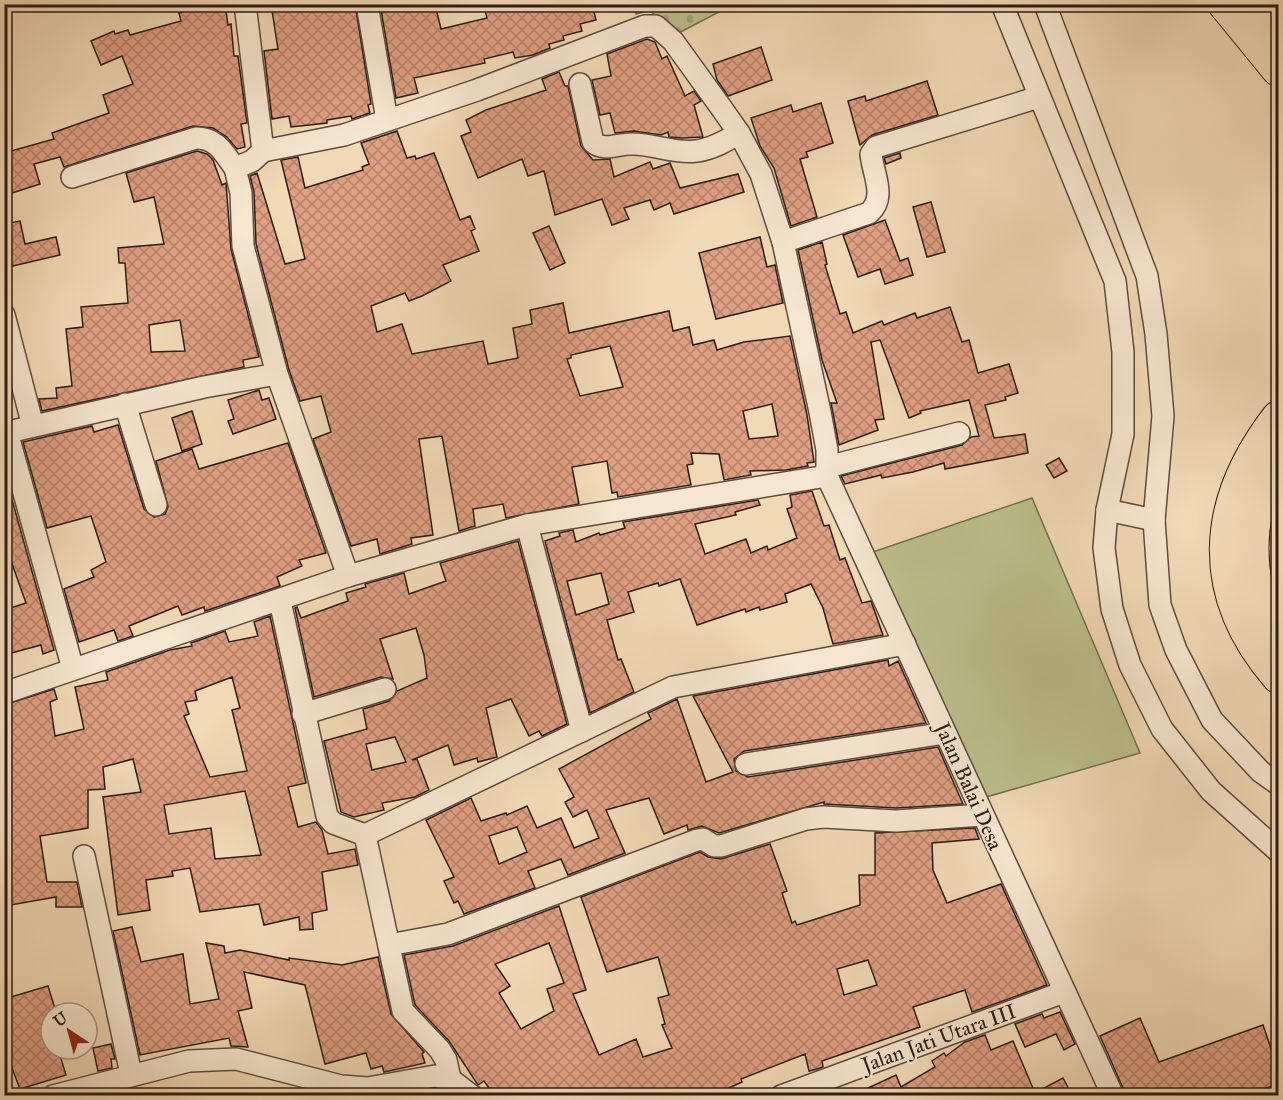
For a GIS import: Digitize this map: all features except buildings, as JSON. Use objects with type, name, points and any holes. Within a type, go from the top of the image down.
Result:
[{"type":"highway","points":[[1224,4],[1278,70]]},
{"type":"highway","points":[[1261,4],[1278,25]]},
{"type":"highway","points":[[1278,417],[1254,451],[1239,480],[1226,543],[1229,582],[1238,613],[1259,654],[1278,677]]},
{"type":"highway","points":[[1278,459],[1260,500],[1252,540],[1252,560],[1260,595],[1278,635]]},
{"type":"street","points":[[245,4],[263,151]]},
{"type":"street","points":[[235,168],[252,161],[263,151],[344,135],[387,120],[367,4]]},
{"type":"street","points":[[1002,4],[1115,281],[1123,352],[1123,434],[1107,510],[1104,548],[1112,609],[1130,665],[1162,729],[1212,791],[1278,851]]},
{"type":"street","points":[[1045,4],[1147,276],[1156,334],[1163,416],[1154,519],[1161,605],[1176,650],[1212,720],[1261,772],[1278,783]]},
{"type":"street","name":"Jalan Balai Desa","points":[[387,120],[477,90],[645,26],[656,26],[674,41],[739,133],[761,174],[783,242],[820,412],[827,471],[982,815],[1113,1095]]},
{"type":"street","points":[[580,84],[593,142],[602,148],[629,144],[685,152],[697,151],[724,142],[739,133]]},
{"type":"street","points":[[783,242],[869,213],[876,207],[879,198],[871,154],[876,147],[1039,97]]},
{"type":"street","points":[[72,177],[196,138],[208,138],[215,142],[235,168],[240,194],[243,246],[277,374],[348,576]]},
{"type":"street","points":[[4,315],[33,426]]},
{"type":"street","points":[[73,669],[6,432],[125,404],[277,374]]},
{"type":"street","points":[[125,404],[156,505]]},
{"type":"street","points":[[4,693],[348,576],[527,525],[827,471],[959,433]]},
{"type":"street","points":[[1107,510],[1154,519]]},
{"type":"street","points":[[527,525],[582,731]]},
{"type":"street","points":[[280,601],[327,816],[333,823],[365,835],[673,687],[905,644]]},
{"type":"street","points":[[303,714],[385,690]]},
{"type":"street","points":[[746,764],[945,733]]},
{"type":"street","points":[[389,945],[459,930],[579,886],[639,860],[697,840],[703,839],[714,846],[721,846],[806,819],[823,817],[896,821],[982,815]]},
{"type":"street","points":[[365,835],[403,1011],[446,1060],[450,1079]]},
{"type":"street","points":[[84,856],[131,1074]]},
{"type":"street","name":"Jalan Jati Utara III","points":[[781,1095],[1064,992]]},
{"type":"street","points":[[53,1095],[189,1061],[236,1059],[341,1086],[368,1088],[435,1076],[450,1079],[472,1095]]},
{"type":"green space","points":[[633,5],[732,5],[673,36],[650,10],[636,14]]},
{"type":"green space","points":[[1032,498],[1140,753],[986,797],[870,553]]}]
